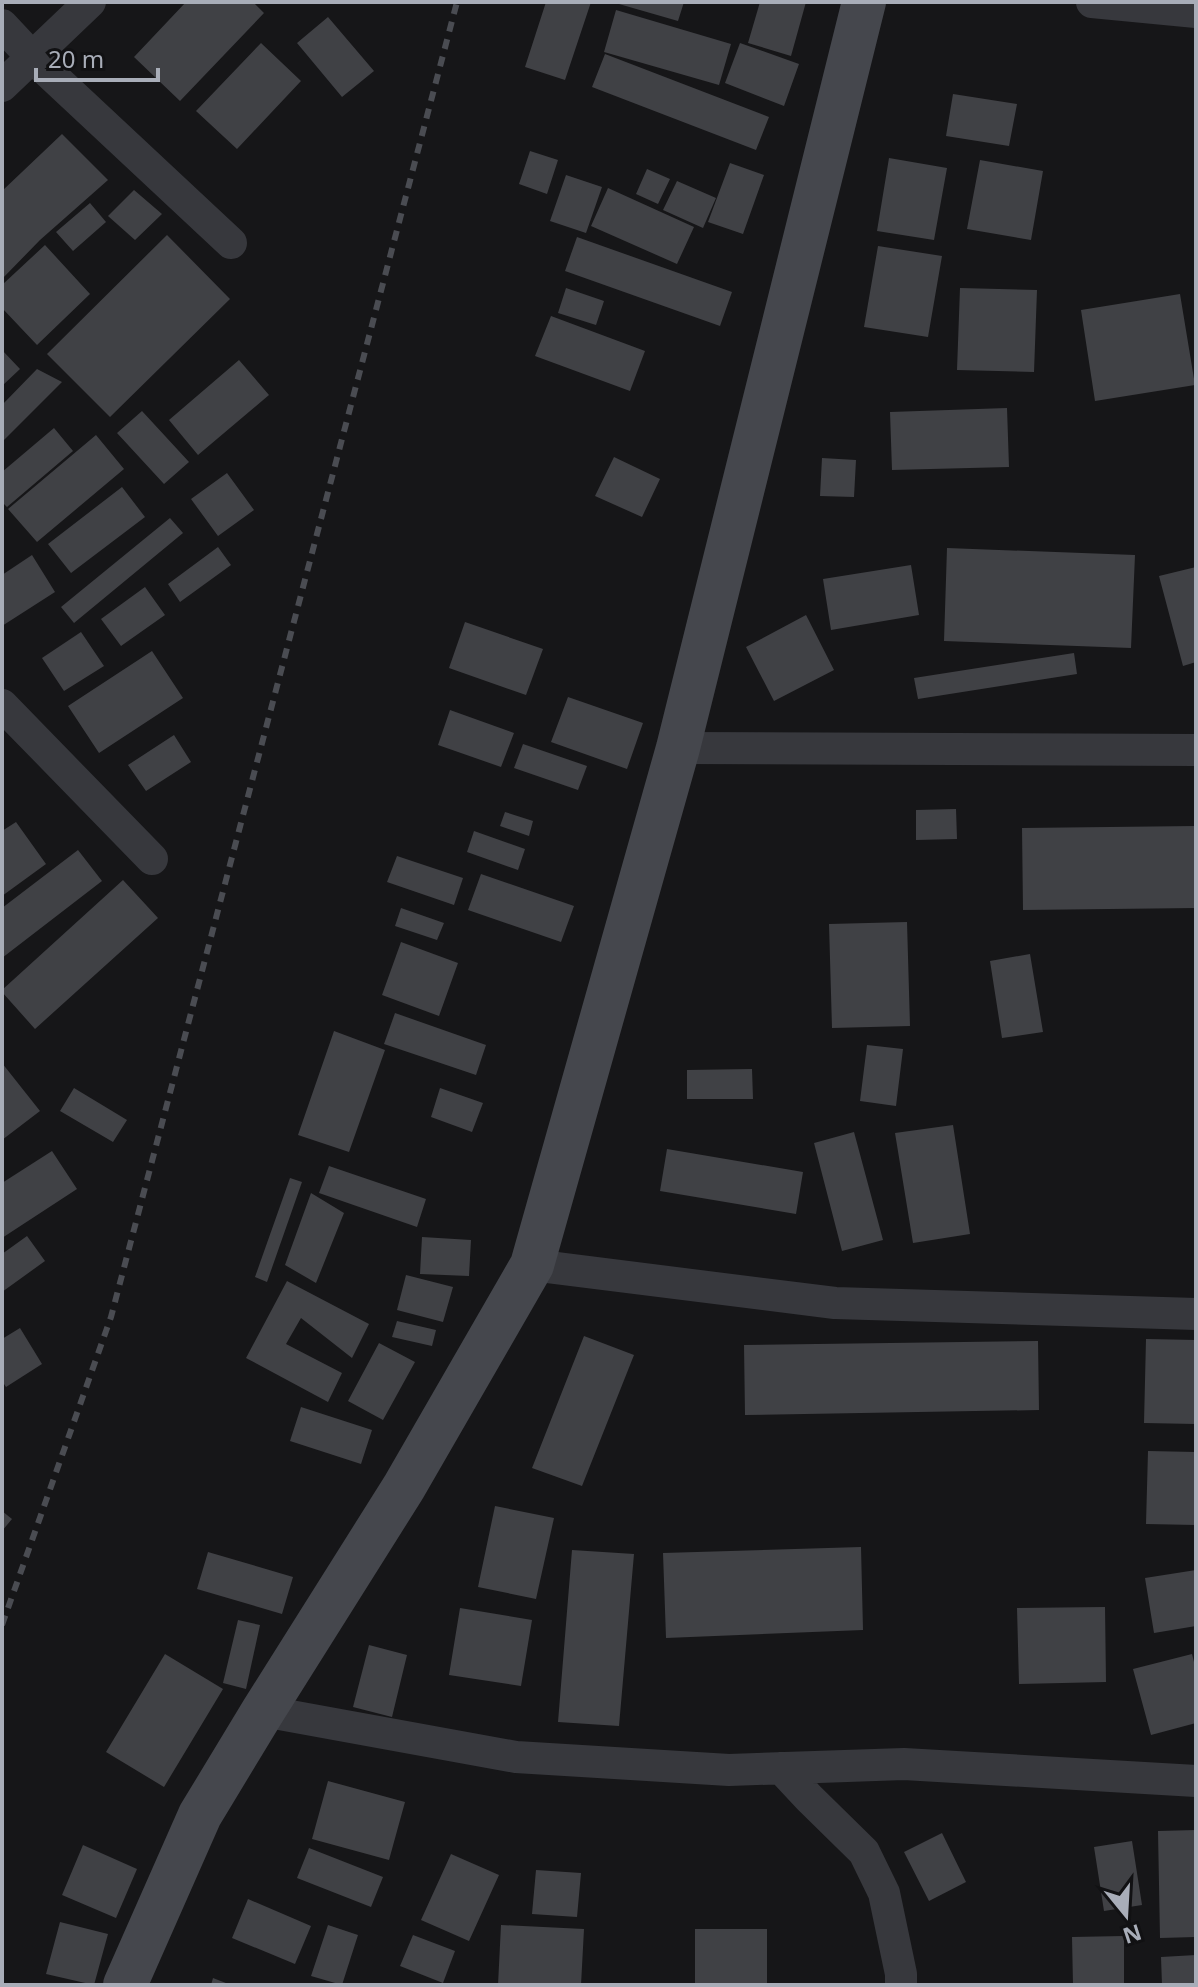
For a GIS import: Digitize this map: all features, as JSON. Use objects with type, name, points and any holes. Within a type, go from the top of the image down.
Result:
[{"type":"street","points":[[2,86],[90,2]]},
{"type":"street","points":[[125,1985],[200,1815],[404,1487],[532,1265],[678,748],[864,2]]},
{"type":"street","points":[[1092,2],[1196,12]]},
{"type":"street","points":[[2,25],[32,57],[231,243]]},
{"type":"street","points":[[2,705],[152,859]]},
{"type":"street","points":[[678,748],[1196,750]]},
{"type":"street","points":[[532,1265],[835,1303],[1196,1314]]},
{"type":"street","points":[[263,1711],[516,1757],[729,1770],[904,1764],[1196,1781]]},
{"type":"street","points":[[781,1768],[864,1852],[884,1893],[899,1959],[901,1985]]},
{"type":"building","points":[[186,2],[253,2],[264,13],[180,101],[134,57]]},
{"type":"building","points":[[546,2],[591,2],[565,80],[525,67]]},
{"type":"building","points":[[620,2],[684,2],[678,21]]},
{"type":"building","points":[[760,2],[806,2],[791,56],[748,43]]},
{"type":"building","points":[[616,10],[731,44],[719,85],[604,52]]},
{"type":"building","points":[[328,17],[374,71],[342,97],[297,43]]},
{"type":"building","points":[[261,43],[301,81],[237,149],[196,111]]},
{"type":"building","points":[[740,43],[799,64],[784,106],[725,83]]},
{"type":"building","points":[[605,54],[769,117],[756,150],[592,87]]},
{"type":"building","points":[[953,94],[1017,104],[1009,146],[946,136]]},
{"type":"building","points":[[62,134],[108,180],[40,240],[2,279],[2,191]]},
{"type":"building","points":[[530,151],[558,160],[547,194],[519,184]]},
{"type":"building","points":[[889,158],[947,168],[934,240],[877,231]]},
{"type":"building","points":[[980,160],[1043,171],[1031,240],[967,229]]},
{"type":"building","points":[[730,163],[764,175],[743,234],[708,222]]},
{"type":"building","points":[[647,169],[670,179],[658,204],[636,194]]},
{"type":"building","points":[[566,175],[602,187],[586,233],[550,221]]},
{"type":"building","points":[[677,181],[716,198],[703,228],[663,210]]},
{"type":"building","points":[[608,188],[694,227],[677,264],[591,226]]},
{"type":"building","points":[[134,190],[162,214],[135,240],[108,216]]},
{"type":"building","points":[[90,203],[106,222],[73,251],[56,232]]},
{"type":"building","points":[[167,235],[230,299],[110,417],[47,354]]},
{"type":"building","points":[[577,237],[732,292],[720,326],[565,271]]},
{"type":"building","points":[[45,245],[90,294],[37,345],[2,308],[2,285]]},
{"type":"building","points":[[878,246],[942,256],[928,337],[864,327]]},
{"type":"building","points":[[566,288],[604,301],[596,325],[558,313]]},
{"type":"building","points":[[960,288],[1037,290],[1034,372],[957,370]]},
{"type":"building","points":[[1180,294],[1195,385],[1095,401],[1081,310]]},
{"type":"building","points":[[551,316],[645,351],[630,391],[535,356]]},
{"type":"building","points":[[2,350],[20,369],[2,386]]},
{"type":"building","points":[[239,360],[269,395],[198,455],[169,420]]},
{"type":"building","points":[[37,369],[62,382],[2,442],[2,405]]},
{"type":"building","points":[[1007,408],[1009,467],[892,470],[890,412]]},
{"type":"building","points":[[142,411],[189,462],[164,484],[117,433]]},
{"type":"building","points":[[54,428],[73,451],[7,507],[2,502],[2,472]]},
{"type":"building","points":[[96,435],[124,469],[37,542],[8,509]]},
{"type":"building","points":[[614,457],[660,479],[642,517],[595,496]]},
{"type":"building","points":[[822,458],[856,460],[854,497],[820,496]]},
{"type":"building","points":[[227,473],[254,510],[218,536],[191,499]]},
{"type":"building","points":[[122,487],[145,517],[71,573],[48,544]]},
{"type":"building","points":[[170,518],[183,533],[74,623],[61,607]]},
{"type":"building","points":[[218,547],[231,565],[180,602],[168,584]]},
{"type":"building","points":[[947,548],[1135,555],[1131,648],[944,641]]},
{"type":"building","points":[[32,555],[55,592],[2,626],[2,575]]},
{"type":"building","points":[[911,565],[919,615],[831,630],[823,579]]},
{"type":"building","points":[[1196,567],[1196,662],[1183,666],[1159,576]]},
{"type":"building","points":[[145,587],[165,615],[121,646],[101,619]]},
{"type":"building","points":[[806,615],[834,670],[774,701],[746,647]]},
{"type":"building","points":[[465,622],[543,649],[526,695],[449,668]]},
{"type":"building","points":[[81,632],[104,666],[64,691],[42,658]]},
{"type":"building","points":[[152,651],[183,698],[99,753],[68,706]]},
{"type":"building","points":[[1074,653],[1077,674],[918,699],[914,678]]},
{"type":"building","points":[[568,697],[643,723],[627,769],[551,742]]},
{"type":"building","points":[[450,710],[514,733],[501,767],[438,745]]},
{"type":"building","points":[[174,735],[191,762],[146,791],[128,765]]},
{"type":"building","points":[[523,744],[587,766],[578,790],[514,768]]},
{"type":"building","points":[[956,809],[957,839],[916,840],[916,810]]},
{"type":"building","points":[[505,812],[533,821],[529,836],[500,826]]},
{"type":"building","points":[[16,822],[46,864],[2,896],[2,831]]},
{"type":"building","points":[[1196,826],[1196,908],[1023,910],[1022,828]]},
{"type":"building","points":[[474,831],[525,849],[518,870],[467,852]]},
{"type":"building","points":[[78,850],[102,881],[2,958],[2,908]]},
{"type":"building","points":[[397,856],[463,878],[454,905],[387,882]]},
{"type":"building","points":[[481,874],[574,906],[561,942],[468,910]]},
{"type":"building","points":[[123,880],[158,918],[35,1029],[2,990]]},
{"type":"building","points":[[401,908],[444,923],[437,940],[395,926]]},
{"type":"building","points":[[907,922],[910,1026],[832,1028],[829,924]]},
{"type":"building","points":[[401,942],[458,963],[439,1016],[382,995]]},
{"type":"building","points":[[1030,954],[1043,1032],[1002,1038],[990,961]]},
{"type":"building","points":[[395,1013],[486,1045],[476,1075],[384,1044]]},
{"type":"building","points":[[334,1031],[385,1050],[349,1152],[298,1135]]},
{"type":"building","points":[[867,1045],[903,1049],[896,1106],[860,1101]]},
{"type":"building","points":[[2,1063],[40,1111],[2,1140]]},
{"type":"building","points":[[752,1069],[753,1099],[687,1099],[687,1070]]},
{"type":"building","points":[[74,1088],[127,1120],[113,1142],[60,1111]]},
{"type":"building","points":[[440,1088],[483,1103],[472,1132],[431,1117]]},
{"type":"building","points":[[953,1125],[970,1234],[913,1243],[895,1133]]},
{"type":"building","points":[[854,1132],[883,1240],[842,1251],[814,1143]]},
{"type":"building","points":[[667,1149],[803,1172],[796,1214],[660,1191]]},
{"type":"building","points":[[52,1151],[77,1189],[2,1238],[2,1183]]},
{"type":"building","points":[[329,1166],[426,1199],[417,1227],[319,1193]]},
{"type":"building","points":[[290,1178],[302,1182],[267,1282],[255,1277]]},
{"type":"building","points":[[311,1193],[344,1213],[316,1283],[285,1265]]},
{"type":"building","points":[[27,1236],[45,1261],[2,1292],[2,1254]]},
{"type":"building","points":[[422,1237],[471,1240],[469,1276],[420,1274]]},
{"type":"building","points":[[406,1275],[453,1287],[443,1322],[397,1310]]},
{"type":"building","points":[[287,1281],[369,1324],[352,1358],[301,1318],[286,1344],[342,1373],[328,1402],[246,1358]]},
{"type":"building","points":[[397,1321],[436,1330],[432,1346],[392,1337]]},
{"type":"building","points":[[20,1328],[42,1364],[6,1387],[2,1381],[2,1339]]},
{"type":"building","points":[[584,1336],[634,1355],[582,1486],[532,1468]]},
{"type":"building","points":[[1146,1339],[1196,1340],[1196,1424],[1144,1423]]},
{"type":"building","points":[[1038,1341],[1039,1410],[745,1415],[744,1345]]},
{"type":"building","points":[[379,1343],[415,1362],[383,1420],[348,1401]]},
{"type":"building","points":[[301,1407],[372,1430],[361,1464],[290,1441]]},
{"type":"building","points":[[1148,1451],[1196,1452],[1196,1525],[1146,1524]]},
{"type":"building","points":[[495,1506],[554,1518],[536,1599],[478,1587]]},
{"type":"building","points":[[2,1511],[12,1519],[2,1531]]},
{"type":"building","points":[[861,1547],[863,1630],[666,1638],[663,1553]]},
{"type":"building","points":[[572,1550],[634,1554],[619,1726],[558,1722]]},
{"type":"building","points":[[208,1552],[293,1577],[282,1614],[197,1589]]},
{"type":"building","points":[[1196,1570],[1196,1626],[1154,1633],[1145,1578]]},
{"type":"building","points":[[1105,1607],[1106,1682],[1019,1684],[1017,1608]]},
{"type":"building","points":[[460,1608],[532,1620],[521,1686],[449,1675]]},
{"type":"building","points":[[238,1620],[260,1625],[246,1689],[223,1683]]},
{"type":"building","points":[[369,1645],[407,1655],[392,1717],[353,1707]]},
{"type":"building","points":[[165,1654],[223,1689],[164,1787],[106,1752]]},
{"type":"building","points":[[1192,1654],[1196,1670],[1196,1723],[1151,1735],[1133,1669]]},
{"type":"building","points":[[328,1781],[405,1802],[389,1860],[312,1839]]},
{"type":"building","points":[[1196,1830],[1196,1937],[1160,1938],[1158,1831]]},
{"type":"building","points":[[942,1833],[966,1882],[929,1901],[904,1852]]},
{"type":"building","points":[[1132,1841],[1142,1905],[1104,1911],[1094,1847]]},
{"type":"building","points":[[83,1845],[137,1869],[116,1918],[62,1895]]},
{"type":"building","points":[[309,1848],[383,1877],[371,1907],[297,1878]]},
{"type":"building","points":[[451,1854],[499,1875],[469,1941],[421,1920]]},
{"type":"building","points":[[536,1870],[581,1873],[577,1917],[532,1914]]},
{"type":"building","points":[[248,1899],[311,1926],[295,1964],[232,1938]]},
{"type":"building","points":[[60,1922],[108,1934],[94,1985],[46,1974]]},
{"type":"building","points":[[328,1925],[358,1935],[342,1985],[311,1976]]},
{"type":"building","points":[[501,1925],[584,1929],[581,1985],[498,1985]]},
{"type":"building","points":[[695,1929],[767,1929],[767,1985],[695,1985]]},
{"type":"building","points":[[413,1935],[455,1951],[443,1983],[400,1966]]},
{"type":"building","points":[[1124,1936],[1124,1985],[1073,1985],[1072,1937]]},
{"type":"building","points":[[1196,1955],[1196,1985],[1162,1985],[1161,1957]]},
{"type":"building","points":[[213,1978],[231,1985],[211,1985]]},
{"type":"railway","points":[[2,1625],[111,1317],[457,2]]}]
